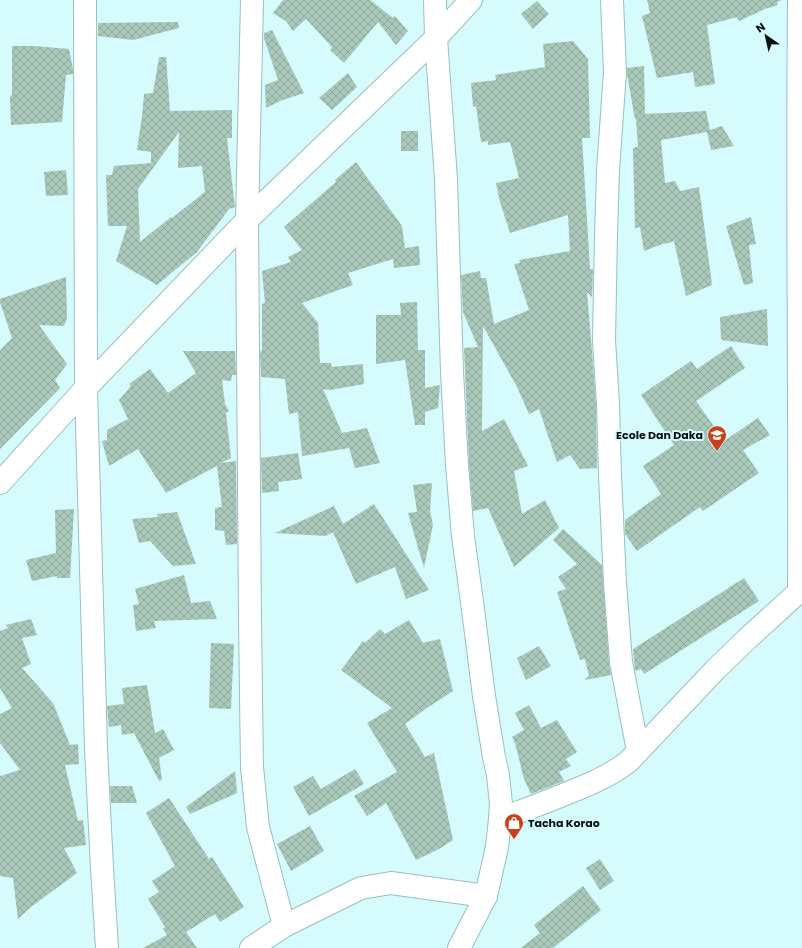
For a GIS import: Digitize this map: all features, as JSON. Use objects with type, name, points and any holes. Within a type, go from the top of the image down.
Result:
[{"type":"street","points":[[85,0],[86,388],[96,749],[108,948]]},
{"type":"street","points":[[252,0],[247,220],[252,767],[258,827],[284,926]]},
{"type":"street","points":[[435,0],[436,38],[446,179],[452,372],[457,465],[463,536],[484,696],[501,804],[497,847],[486,896],[459,948]]},
{"type":"street","points":[[0,484],[86,388],[247,220],[436,38],[471,0]]},
{"type":"street","points":[[612,0],[615,72],[608,170],[604,340],[615,583],[621,662],[638,751]]},
{"type":"street","points":[[500,819],[604,778],[621,768],[715,670],[801,590],[798,101],[799,0]]},
{"type":"street","points":[[251,948],[284,926],[361,888],[391,883],[486,896]]},
{"type":"building","points":[[283,0],[370,0],[393,18],[395,16],[408,31],[396,45],[378,22],[344,63],[330,50],[332,47],[306,19],[293,31],[286,21],[273,13]]},
{"type":"building","points":[[647,0],[782,0],[777,2],[778,5],[765,9],[739,21],[737,17],[707,25],[715,84],[695,87],[693,72],[657,78],[642,16],[650,13]]},
{"type":"building","points":[[537,1],[549,14],[533,29],[521,14]]},
{"type":"building","points":[[178,22],[179,28],[133,40],[98,36],[98,23]]},
{"type":"building","points":[[272,30],[304,93],[280,101],[266,108],[265,85],[278,80],[264,38],[264,33]]},
{"type":"building","points":[[573,41],[588,59],[590,138],[582,138],[590,269],[593,269],[592,297],[587,292],[596,405],[597,468],[580,469],[570,455],[557,462],[539,409],[529,414],[517,387],[483,326],[482,431],[504,419],[528,466],[514,471],[522,514],[545,500],[559,528],[514,567],[488,508],[473,511],[469,464],[464,348],[478,347],[463,312],[461,275],[480,271],[481,278],[486,278],[494,324],[529,310],[514,264],[520,263],[519,260],[570,251],[568,215],[510,233],[500,202],[496,183],[519,178],[510,142],[488,145],[488,141],[481,142],[476,106],[473,107],[471,83],[496,80],[495,75],[545,67],[543,44]]},
{"type":"building","points":[[12,46],[69,49],[73,74],[66,75],[62,122],[11,125],[10,96],[12,95]]},
{"type":"building","points":[[159,57],[166,57],[170,111],[232,110],[232,138],[227,138],[235,207],[229,209],[197,252],[157,285],[116,261],[127,226],[108,226],[106,175],[112,175],[114,166],[151,163],[151,152],[137,150],[144,94],[153,93]],"holes":[[[179,132],[178,168],[202,166],[205,192],[140,242],[138,189]]]},
{"type":"building","points":[[644,66],[645,114],[706,111],[710,130],[722,126],[734,146],[711,150],[707,132],[661,140],[665,183],[675,181],[680,191],[699,187],[712,285],[686,296],[674,241],[644,251],[640,227],[635,228],[633,148],[638,147],[636,119],[627,68]]},
{"type":"building","points":[[348,73],[357,87],[332,110],[319,98]]},
{"type":"building","points":[[401,131],[418,131],[418,151],[401,151]]},
{"type":"building","points":[[356,162],[402,226],[405,248],[419,246],[420,265],[394,268],[393,259],[348,273],[353,285],[302,303],[318,323],[320,363],[331,363],[332,367],[363,364],[364,384],[330,390],[323,389],[342,433],[367,428],[380,463],[355,468],[349,448],[302,456],[298,412],[289,414],[285,379],[261,377],[260,350],[262,352],[262,304],[265,303],[262,271],[291,262],[288,257],[302,250],[284,227],[336,182],[335,180]]},
{"type":"building","points":[[66,170],[68,195],[46,196],[44,172]]},
{"type":"building","points":[[751,217],[756,244],[749,245],[753,283],[744,285],[726,226]]},
{"type":"building","points":[[66,277],[67,318],[64,326],[39,325],[67,364],[55,380],[60,388],[0,449],[0,350],[12,338],[0,299]]},
{"type":"building","points":[[417,302],[418,350],[425,350],[425,388],[440,385],[438,408],[425,412],[425,425],[415,425],[405,360],[376,364],[376,315],[401,315],[400,303]]},
{"type":"building","points":[[767,309],[768,346],[721,340],[723,339],[721,339],[720,317]]},
{"type":"building","points":[[731,346],[745,368],[696,401],[724,441],[758,418],[770,435],[743,450],[759,473],[703,511],[700,507],[637,551],[625,534],[625,520],[661,494],[643,466],[674,445],[641,395],[691,361],[697,369]]},
{"type":"building","points":[[183,351],[235,351],[236,375],[232,375],[231,381],[222,380],[225,404],[229,411],[226,413],[231,458],[221,463],[236,461],[237,544],[226,545],[224,531],[215,530],[215,508],[222,507],[217,466],[166,493],[138,449],[109,466],[102,441],[107,440],[107,430],[128,419],[119,400],[131,386],[129,384],[150,369],[168,393],[196,373]]},
{"type":"building","points":[[298,453],[302,479],[278,482],[279,491],[262,493],[261,458]]},
{"type":"building","points":[[432,483],[430,511],[433,525],[424,568],[408,513],[417,512],[413,485]]},
{"type":"building","points":[[374,504],[429,590],[406,599],[395,567],[356,584],[333,532],[326,536],[275,533],[334,506],[343,524]]},
{"type":"building","points":[[74,509],[70,578],[57,578],[57,576],[32,581],[26,560],[56,553],[55,510]]},
{"type":"building","points":[[177,512],[196,564],[173,566],[150,541],[139,543],[132,519],[158,517],[157,514]]},
{"type":"building","points":[[563,529],[602,565],[611,675],[585,680],[589,676],[585,659],[580,660],[557,592],[566,589],[558,577],[577,564],[553,540]]},
{"type":"building","points":[[184,575],[191,603],[210,601],[217,619],[154,621],[156,628],[136,631],[133,605],[139,604],[135,589]]},
{"type":"building","points":[[744,578],[759,601],[644,674],[641,669],[635,671],[633,649]]},
{"type":"building","points":[[31,619],[37,635],[22,638],[31,664],[22,668],[53,703],[70,745],[78,744],[79,764],[65,765],[78,821],[83,820],[86,845],[64,848],[77,873],[31,907],[18,919],[13,878],[0,876],[0,776],[20,770],[0,743],[0,714],[12,708],[0,688],[0,631],[8,628],[6,625]]},
{"type":"building","points":[[409,620],[423,643],[440,639],[453,691],[405,724],[425,757],[434,753],[453,840],[439,849],[416,860],[386,803],[367,816],[354,796],[397,772],[367,723],[392,708],[341,670],[363,641],[365,643],[380,629],[385,634]]},
{"type":"building","points":[[211,643],[234,644],[231,709],[209,708]]},
{"type":"building","points":[[539,646],[551,666],[526,680],[517,658]]},
{"type":"building","points":[[147,685],[155,733],[163,729],[174,750],[159,758],[162,780],[159,781],[134,733],[122,735],[121,725],[109,727],[108,719],[107,706],[124,704],[122,688]]},
{"type":"building","points":[[529,705],[541,728],[557,720],[577,752],[566,759],[571,766],[559,772],[564,781],[531,794],[524,779],[515,743],[512,737],[524,730],[515,713]]},
{"type":"building","points":[[355,769],[364,784],[309,816],[293,787],[313,776],[321,789]]},
{"type":"building","points":[[235,771],[237,793],[190,814],[186,807]]},
{"type":"building","points":[[110,786],[132,786],[137,803],[111,803]]},
{"type":"building","points":[[169,798],[209,859],[212,857],[244,907],[220,922],[215,914],[186,932],[197,948],[143,948],[167,935],[163,929],[165,927],[148,899],[159,892],[152,881],[175,866],[146,813]]},
{"type":"building","points":[[310,826],[324,851],[291,871],[277,844]]},
{"type":"building","points":[[600,859],[614,881],[600,890],[586,868]]},
{"type":"building","points":[[583,886],[601,910],[553,948],[521,948],[540,933],[534,925]]},
{"type":"place","name":"Ecole Dan Daka","points":[[717,452]]},
{"type":"place","name":"Tacha Korao","points":[[514,840]]}]
